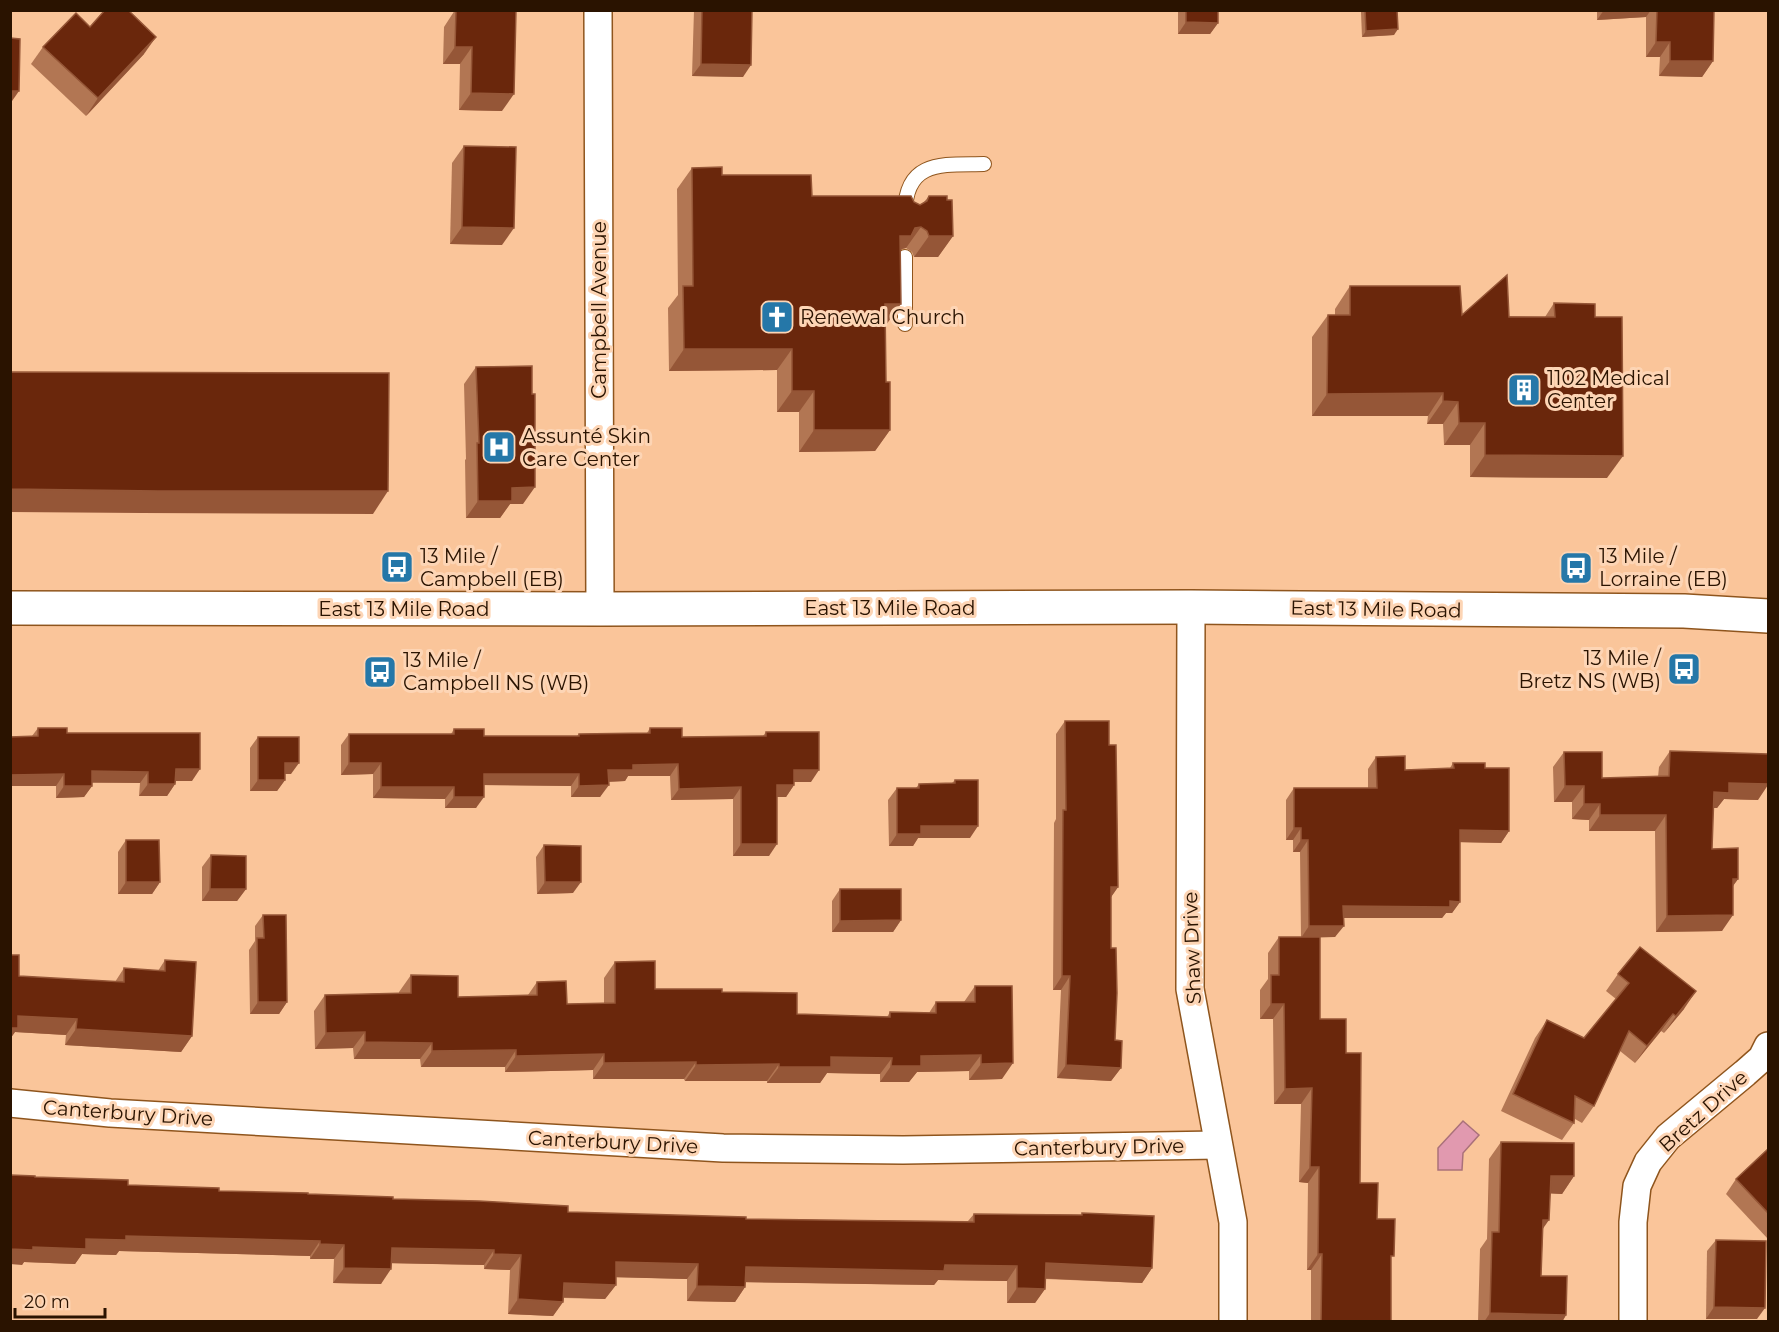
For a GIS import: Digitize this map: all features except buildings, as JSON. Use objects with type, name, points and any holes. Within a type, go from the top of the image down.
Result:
[{"type":"main road","name":"East 13 Mile Road","points":[[10,608],[1191,607],[1684,611],[1768,616]]},
{"type":"street","name":"Campbell Avenue","points":[[598,10],[600,609]]},
{"type":"street","name":"Shaw Drive","points":[[1191,607],[1190,989],[1233,1222],[1233,1322]]},
{"type":"street","name":"Bretz Drive","points":[[1633,1322],[1633,1222],[1637,1186],[1648,1162],[1668,1137],[1762,1058],[1768,1046]]},
{"type":"street","name":"Canterbury Drive","points":[[10,1103],[122,1114],[723,1148],[903,1150],[1218,1145]]},
{"type":"lane","points":[[905,217],[908,190],[925,169],[937,165],[984,164]]},
{"type":"lane","points":[[905,257],[905,324]]},
{"type":"shaded area","points":[[1463,1121],[1479,1135],[1463,1153],[1462,1170],[1438,1170],[1438,1148]]},
{"type":"place","name":"Renewal Church","points":[[777,317]]},
{"type":"place","name":"1102 Medical Center","points":[[1524,390]]},
{"type":"place","name":"Assunté Skin Care Center","points":[[499,447]]},
{"type":"place","name":"13 Mile / Campbell (EB)","points":[[397,567]]},
{"type":"place","name":"13 Mile / Lorraine (EB)","points":[[1576,568]]},
{"type":"place","name":"13 Mile / Bretz NS (WB)","points":[[1684,669]]},
{"type":"place","name":"13 Mile / Campbell NS (WB)","points":[[380,672]]}]
